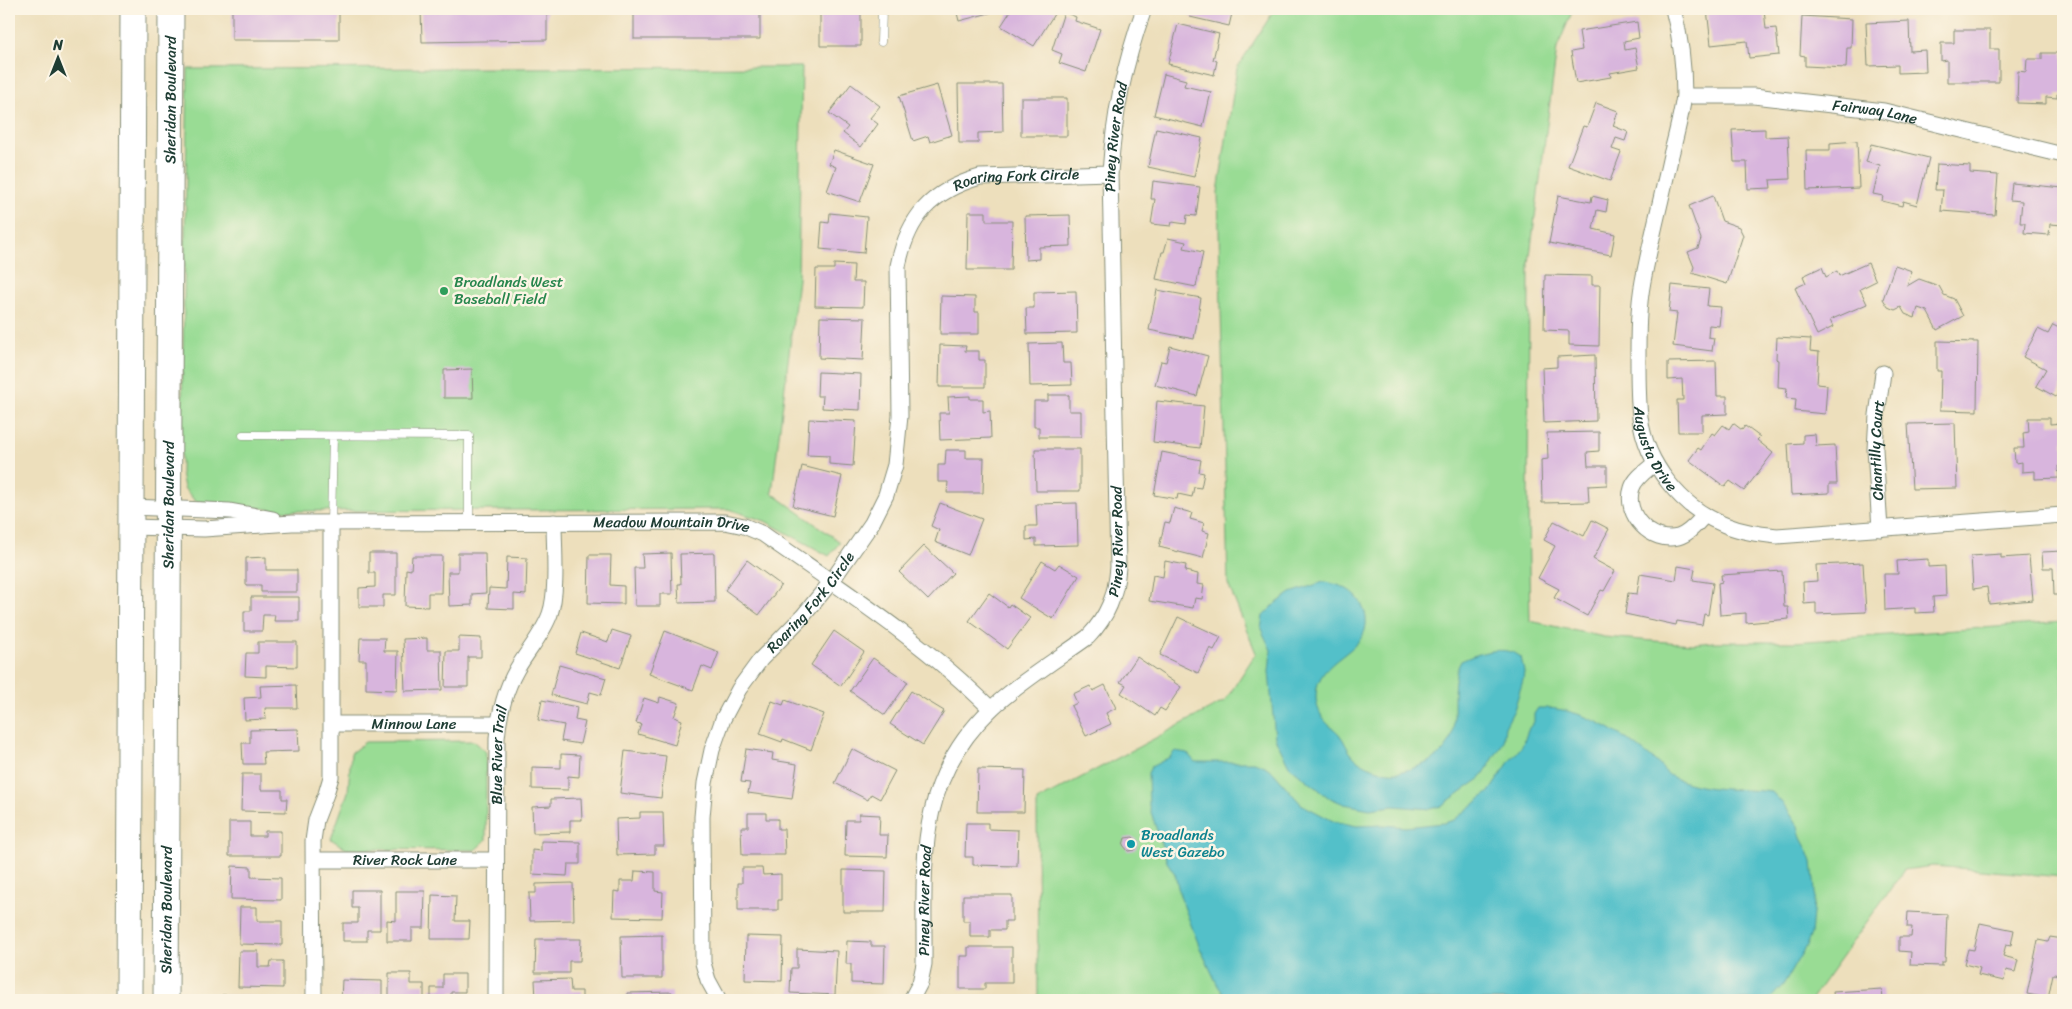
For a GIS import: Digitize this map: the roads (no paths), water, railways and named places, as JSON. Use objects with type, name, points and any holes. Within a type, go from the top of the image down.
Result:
[{"type":"main road","points":[[129,1000],[133,9]]},
{"type":"main road","name":"Sheridan Boulevard","points":[[166,1000],[171,9]]},
{"type":"street","name":"Piney River Road","points":[[911,1000],[920,983],[924,964],[925,846],[929,818],[938,790],[951,760],[969,733],[991,709],[1088,637],[1100,624],[1110,606],[1117,586],[1110,174],[1113,133],[1121,85],[1144,9]]},
{"type":"street","name":"Augusta Drive","points":[[1673,9],[1679,31],[1684,65],[1684,96],[1643,282],[1638,316],[1640,419],[1646,442],[1655,462],[1668,483],[1704,515],[1724,525],[1748,533],[1777,536],[2063,515]]},
{"type":"street","name":"Fairway Lane","points":[[1684,96],[1754,96],[1884,111],[2063,155]]},
{"type":"street","name":"Roaring Fork Circle","points":[[719,1000],[708,980],[703,963],[702,817],[705,783],[712,750],[723,719],[739,689],[761,659],[803,616],[831,582],[872,523],[886,495],[896,465],[900,416],[898,266],[903,244],[912,223],[925,199],[960,183],[980,177],[1110,174]]},
{"type":"street","name":"Chantilly Court","points":[[1880,529],[1875,449],[1877,415],[1883,373]]},
{"type":"street","points":[[1655,462],[1636,480],[1632,488],[1631,501],[1633,513],[1641,525],[1651,533],[1664,538],[1676,538],[1685,535],[1704,515]]},
{"type":"street","name":"Meadow Mountain Drive","points":[[131,517],[168,518],[230,511],[292,523]]},
{"type":"street","name":"Meadow Mountain Drive","points":[[131,517],[168,518],[204,529],[292,523],[469,522],[725,522],[744,526],[763,534],[933,656],[964,681],[991,709]]},
{"type":"street","name":"Blue River Trail","points":[[496,1000],[496,738],[505,696],[516,670],[544,628],[551,611],[554,592],[554,522]]},
{"type":"street","points":[[314,1000],[314,860],[316,820],[331,777],[331,523]]},
{"type":"street","name":"Minnow Lane","points":[[332,724],[498,724]]},
{"type":"street","name":"River Rock Lane","points":[[314,860],[496,860]]},
{"type":"lane","points":[[881,42],[882,9]]},
{"type":"lane","points":[[243,435],[469,436],[469,522]]},
{"type":"lane","points":[[331,523],[333,436]]},
{"type":"water","points":[[1323,582],[1345,588],[1357,597],[1366,618],[1365,630],[1360,640],[1332,664],[1318,684],[1316,697],[1318,707],[1323,719],[1339,734],[1353,756],[1374,769],[1398,772],[1411,769],[1430,761],[1445,749],[1453,730],[1455,683],[1461,661],[1476,655],[1499,650],[1514,653],[1521,657],[1524,672],[1523,680],[1514,710],[1505,727],[1503,743],[1481,778],[1441,806],[1431,809],[1393,806],[1370,809],[1344,804],[1328,797],[1289,766],[1275,738],[1269,672],[1271,650],[1261,629],[1263,616],[1274,605],[1291,593]]},
{"type":"water","points":[[1538,708],[1569,712],[1600,724],[1629,741],[1654,760],[1669,775],[1677,779],[1712,788],[1772,792],[1785,806],[1798,826],[1801,838],[1812,862],[1815,891],[1811,934],[1806,946],[1783,985],[1769,1000],[1228,1000],[1218,986],[1200,948],[1180,896],[1175,874],[1167,862],[1149,806],[1148,773],[1151,767],[1170,757],[1175,751],[1187,753],[1195,762],[1254,762],[1265,766],[1273,772],[1301,804],[1333,821],[1357,826],[1384,825],[1405,827],[1444,823],[1454,820],[1489,792],[1522,746],[1529,728],[1534,722],[1534,714]]},
{"type":"place","name":"Broadlands West Baseball Field","points":[[444,291]]},
{"type":"place","name":"Broadlands West Gazebo","points":[[1131,844]]}]
